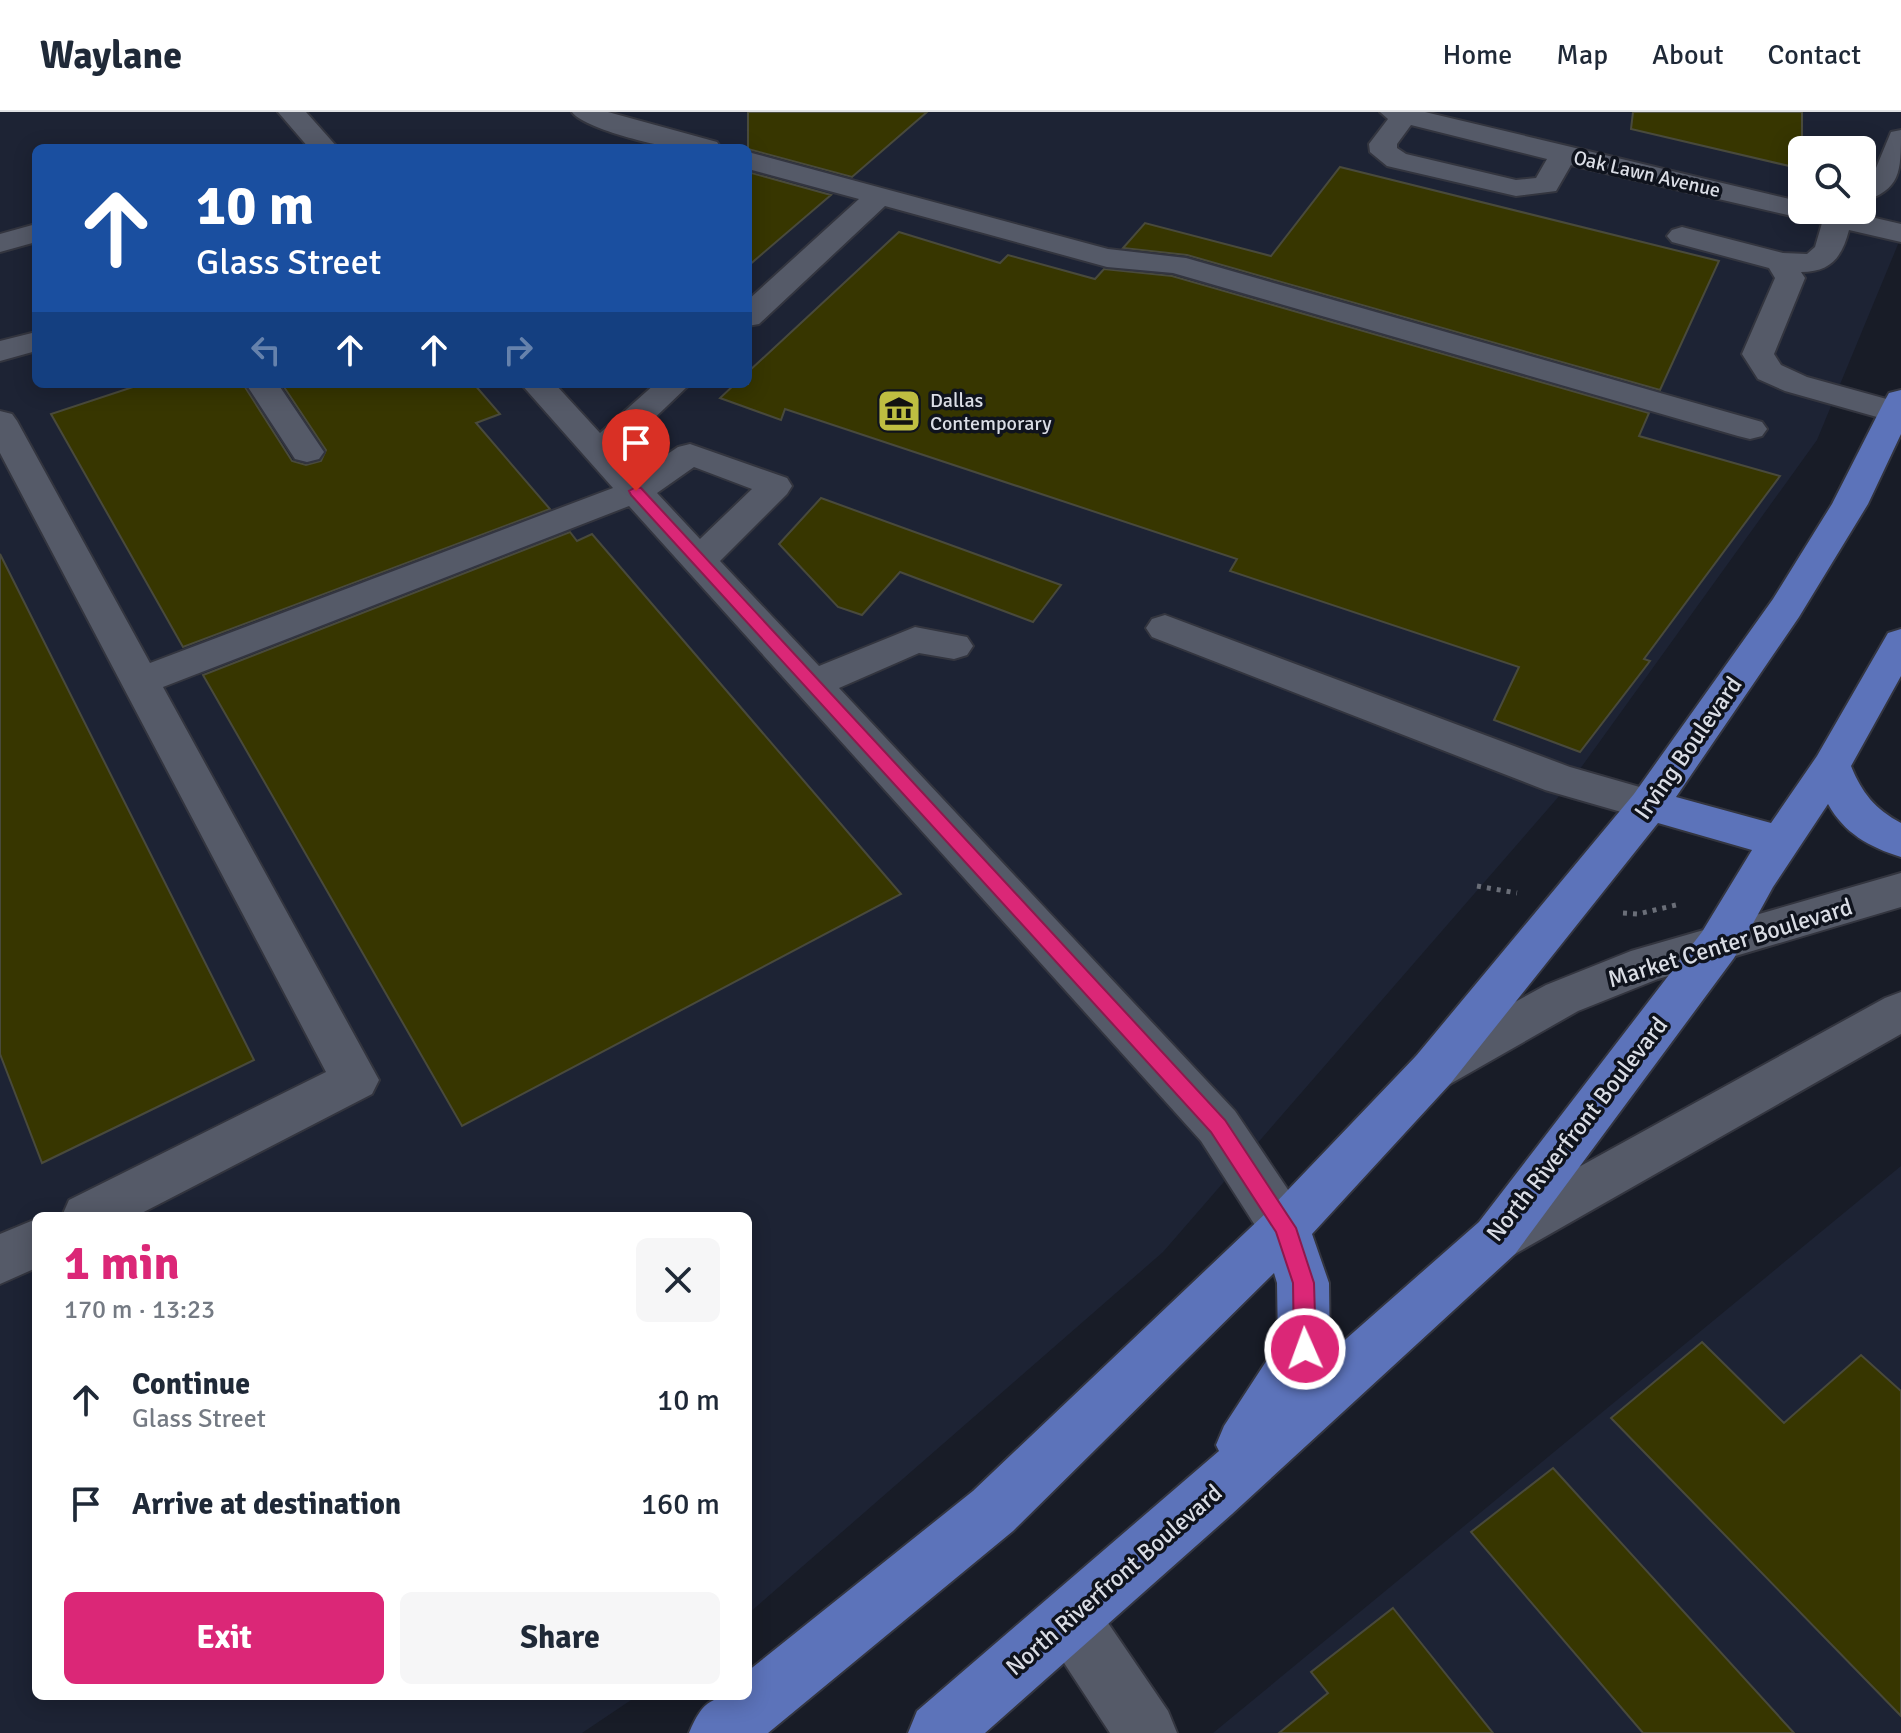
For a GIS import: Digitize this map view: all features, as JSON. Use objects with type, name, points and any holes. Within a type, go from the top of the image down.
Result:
[{"type":"main road","name":"Irving Boulevard","points":[[1433,1070],[1649,805],[1786,608],[1850,504],[1898,406]]},
{"type":"main road","points":[[1649,805],[1782,842],[1831,766],[1901,642]]},
{"type":"main road","points":[[1831,766],[1842,798],[1865,825],[1901,841]]},
{"type":"main road","name":"North Riverfront Boulevard","points":[[939,1733],[1497,1238],[1718,945],[1758,875],[1782,842]]},
{"type":"main road","points":[[720,1733],[993,1511],[1285,1228],[1433,1070]]},
{"type":"main road","points":[[1212,1494],[1305,1349],[1303,1283],[1285,1228]]},
{"type":"street","points":[[291,112],[320,144]]},
{"type":"street","points":[[585,112],[611,123],[692,144]]},
{"type":"street","points":[[1398,113],[1383,144],[1384,152],[1397,160],[1532,189],[1546,185],[1563,155]]},
{"type":"street","name":"Oak Lawn Avenue","points":[[1398,113],[1563,155],[1788,203]]},
{"type":"street","points":[[1876,188],[1883,185],[1901,138]]},
{"type":"street","points":[[752,161],[1107,258],[1175,264],[1750,429]]},
{"type":"street","points":[[752,313],[878,197]]},
{"type":"street","points":[[1682,236],[1780,262],[1814,263],[1829,251],[1836,224]]},
{"type":"street","name":"Oak Lawn Avenue","points":[[1871,224],[1901,233]]},
{"type":"street","points":[[0,243],[32,234]]},
{"type":"street","points":[[1780,262],[1790,278],[1758,354],[1769,372],[1796,384],[1898,406]]},
{"type":"street","points":[[0,351],[32,342]]},
{"type":"street","points":[[265,388],[307,452]]},
{"type":"street","points":[[541,388],[1218,1126],[1285,1228]]},
{"type":"street","points":[[599,452],[670,388]]},
{"type":"street","points":[[0,421],[355,1080],[95,1212]]},
{"type":"street","points":[[140,681],[636,491],[690,454],[775,486],[700,560]]},
{"type":"street","points":[[1165,628],[1559,779],[1649,805]]},
{"type":"street","points":[[813,684],[915,640],[954,646]]},
{"type":"street","name":"Market Center Boulevard","points":[[1433,1070],[1562,998],[1647,964],[1901,890]]},
{"type":"street","points":[[1497,1238],[1901,1011]]},
{"type":"street","points":[[0,1260],[32,1244]]},
{"type":"street","points":[[1070,1619],[1146,1733]]},
{"type":"path","points":[[1477,886],[1522,894]]},
{"type":"path","points":[[1614,912],[1638,914],[1683,903]]},
{"type":"shaded area","points":[[0,112],[1901,112],[1901,237],[1817,440],[1567,787],[1163,1252],[752,1611],[752,1212],[32,1212],[32,1700],[631,1700],[582,1733],[0,1733]]},
{"type":"shaded area","points":[[1901,1166],[1901,1733],[1213,1733]]},
{"type":"building","points":[[748,112],[927,112],[852,177],[752,150],[752,144],[748,144]]},
{"type":"building","points":[[1633,112],[1802,112],[1802,136],[1788,136],[1788,166],[1631,129]]},
{"type":"building","points":[[1340,167],[1719,261],[1660,390],[1187,255],[1123,248],[1145,223],[1271,256]]},
{"type":"building","points":[[752,173],[831,195],[752,263]]},
{"type":"building","points":[[899,232],[1000,263],[1008,255],[1095,279],[1104,269],[1172,276],[1649,413],[1639,436],[1780,476],[1644,659],[1650,661],[1580,752],[1494,720],[1519,667],[1230,571],[1237,559],[785,409],[781,420],[720,398],[731,388],[752,388],[752,368]]},
{"type":"building","points":[[130,388],[246,388],[292,461],[306,465],[321,461],[326,450],[285,388],[477,388],[500,414],[476,423],[550,509],[183,647],[51,414]]},
{"type":"building","points":[[821,498],[1061,585],[1033,622],[900,572],[862,615],[838,607],[779,544]]},
{"type":"building","points":[[570,532],[577,541],[592,534],[901,894],[462,1126],[203,675]]},
{"type":"building","points":[[0,554],[254,1060],[42,1163],[0,1054]]},
{"type":"building","points":[[1702,1342],[1784,1423],[1861,1355],[1901,1391],[1901,1716],[1611,1418]]},
{"type":"building","points":[[1553,1468],[1794,1733],[1643,1733],[1471,1532]]},
{"type":"building","points":[[1393,1608],[1493,1733],[1279,1733],[1328,1693],[1311,1672]]},
{"type":"place","name":"Dallas Contemporary","points":[[899,411]]},
{"type":"route","points":[[636,491],[1218,1126],[1285,1228],[1303,1283],[1305,1349]]}]
